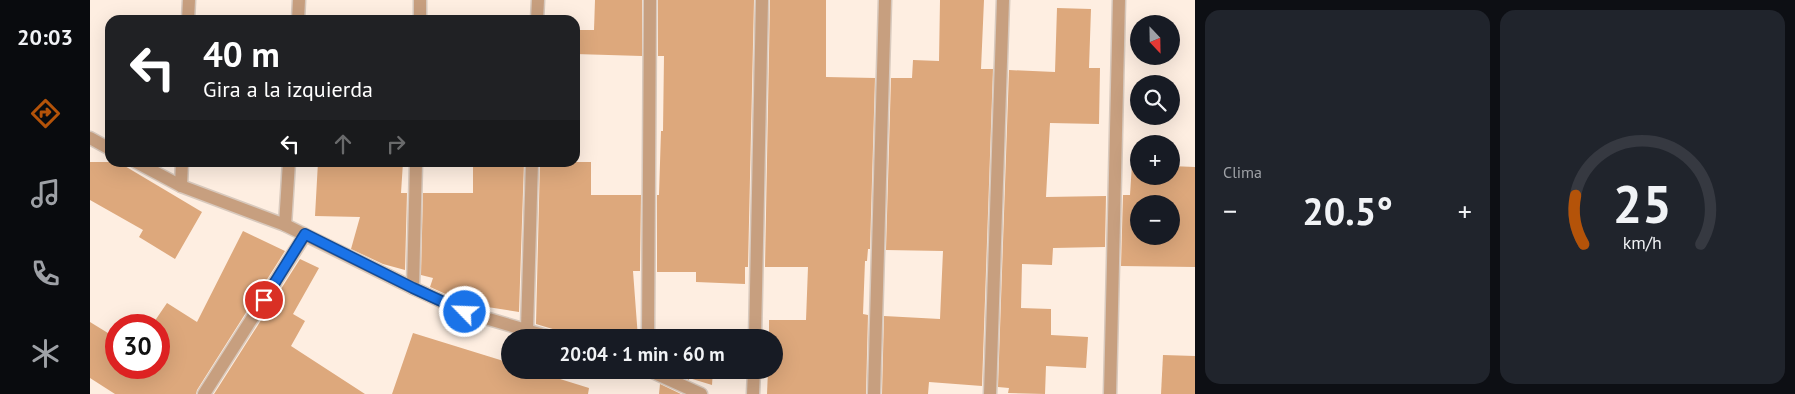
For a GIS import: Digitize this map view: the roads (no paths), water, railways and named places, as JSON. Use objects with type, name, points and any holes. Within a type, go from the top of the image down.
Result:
[{"type":"street","points":[[188,15],[189,0]]},
{"type":"street","points":[[298,15],[299,0]]},
{"type":"street","points":[[420,0],[420,15]]},
{"type":"street","points":[[537,15],[538,0]]},
{"type":"street","points":[[648,329],[650,0]]},
{"type":"street","points":[[755,329],[762,0]]},
{"type":"street","points":[[874,394],[885,0]]},
{"type":"street","points":[[990,394],[1003,0]]},
{"type":"street","points":[[1110,394],[1119,0]]},
{"type":"street","points":[[90,138],[105,146]]},
{"type":"street","points":[[145,167],[181,186],[305,234],[465,312],[527,328],[532,167]]},
{"type":"street","points":[[181,186],[182,167]]},
{"type":"street","points":[[285,225],[289,167]]},
{"type":"street","points":[[413,288],[416,167]]},
{"type":"street","points":[[204,394],[305,234]]},
{"type":"street","points":[[668,379],[701,394]]},
{"type":"street","points":[[753,394],[754,379]]}]
